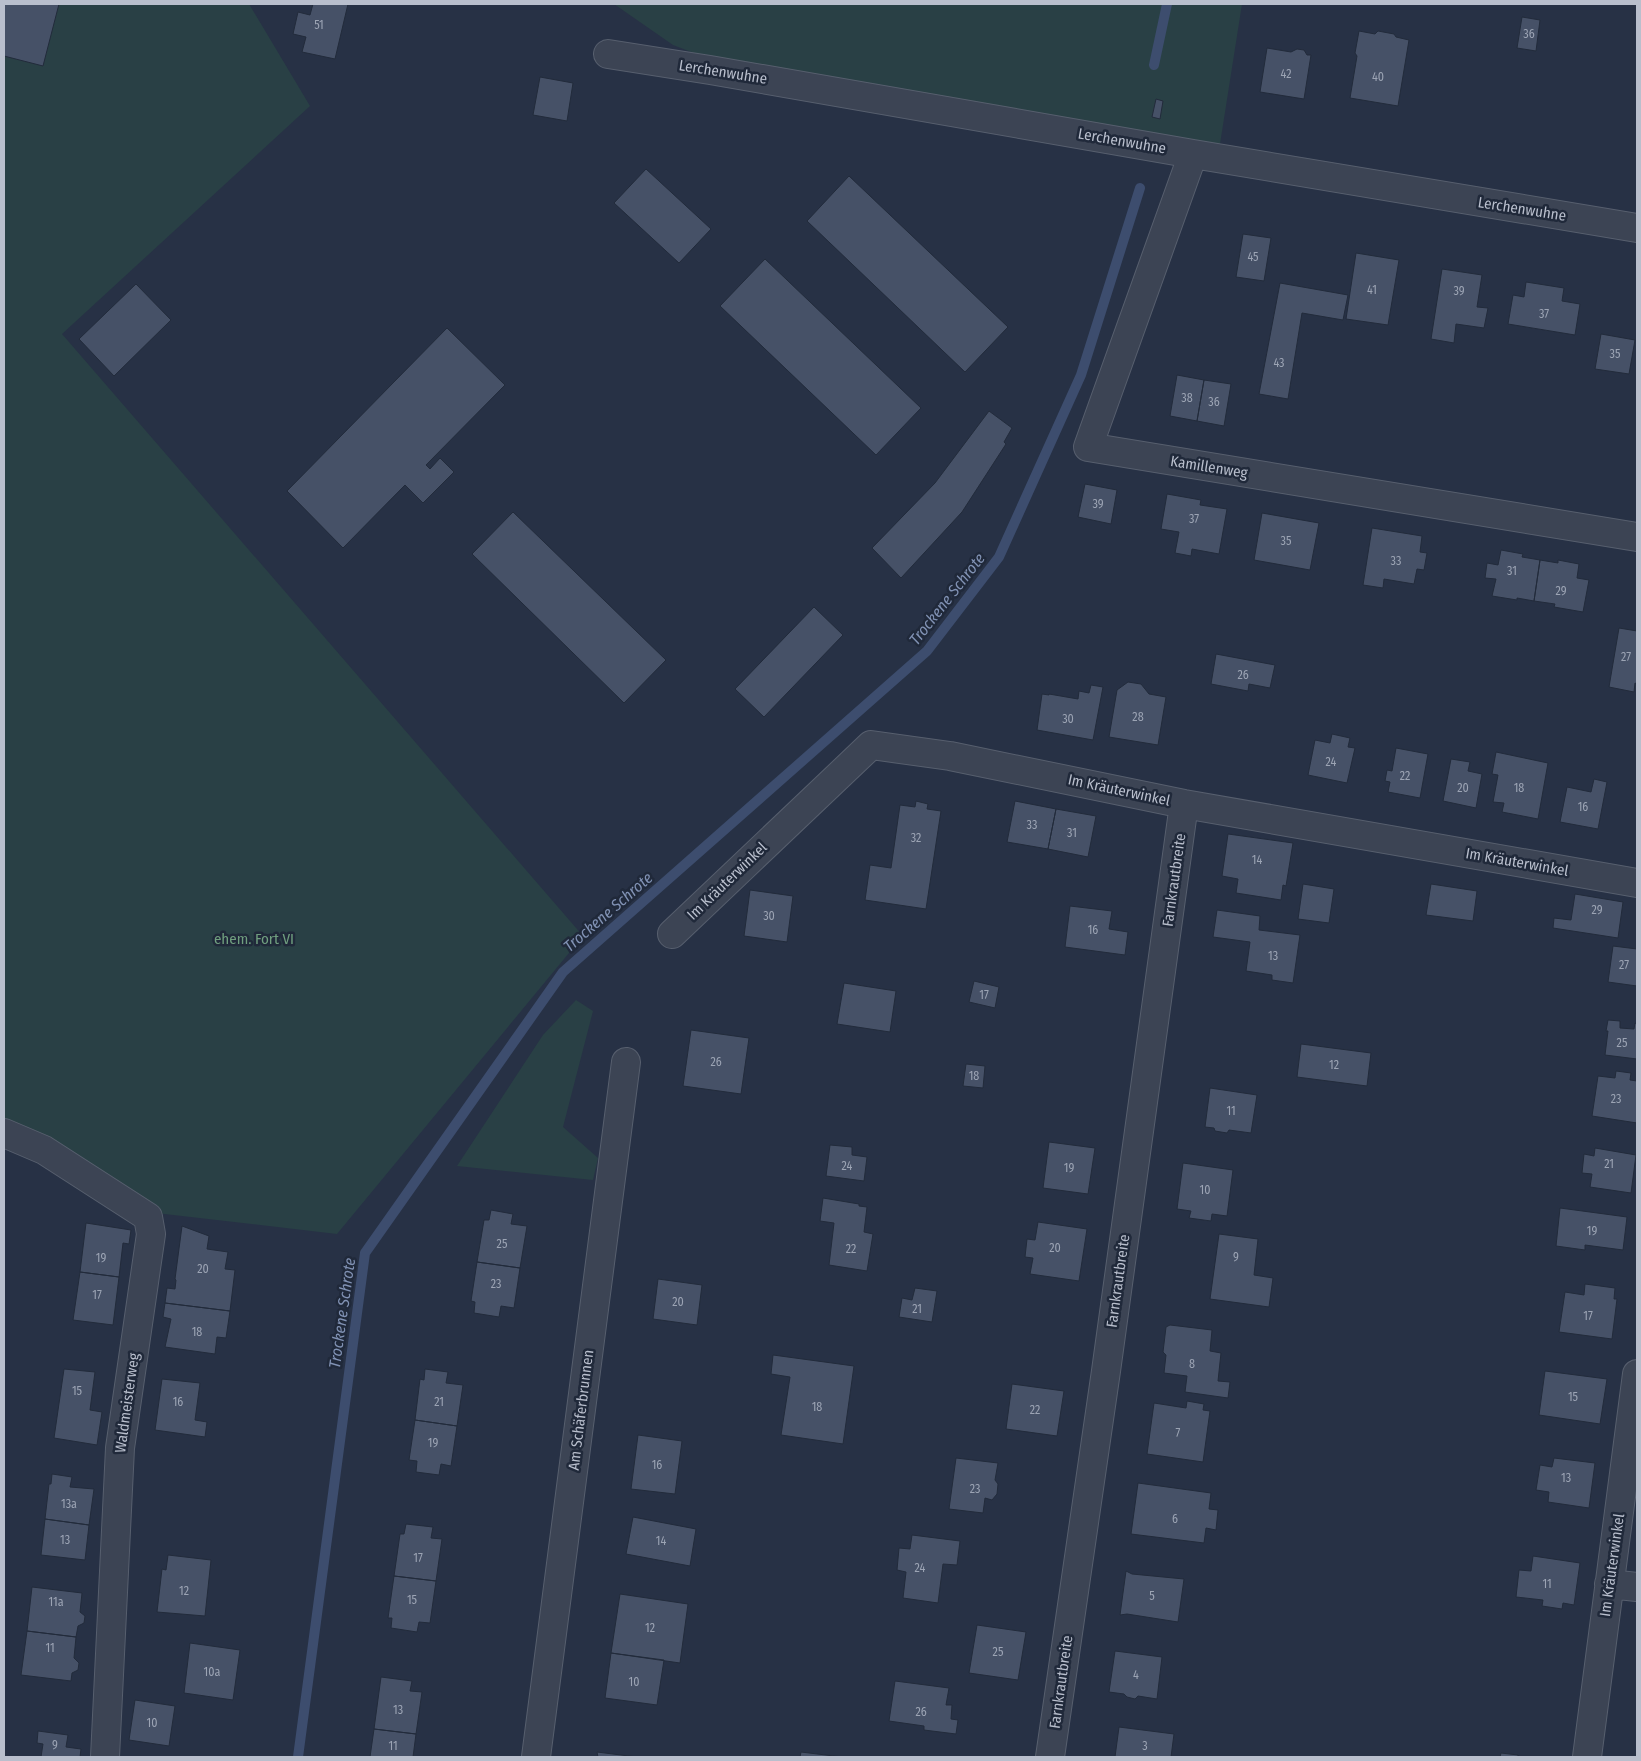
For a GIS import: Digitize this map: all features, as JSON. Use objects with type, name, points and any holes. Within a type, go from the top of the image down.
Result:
[{"type":"street","name":"Lerchenwuhne","points":[[608,54],[720,71],[1193,154],[1637,228]]},
{"type":"street","name":"Kamillenweg","points":[[1193,154],[1088,447],[1637,537]]},
{"type":"street","name":"Im Kräuterwinkel","points":[[672,934],[871,744],[950,756],[1184,804],[1637,884]]},
{"type":"street","name":"Farnkrautbreite","points":[[1050,1757],[1184,804]]},
{"type":"street","name":"Am Schäferbrunnen","points":[[536,1757],[626,1062]]},
{"type":"street","name":"Waldmeisterweg","points":[[4,1133],[44,1150],[148,1217],[151,1234],[120,1448],[105,1757]]},
{"type":"street","name":"Im Kräuterwinkel","points":[[1587,1757],[1637,1374]]},
{"type":"street","points":[[1609,1584],[1637,1587]]},
{"type":"green space","name":"ehem. Fort VI","points":[[4,4],[249,4],[310,106],[62,334],[583,936],[337,1234],[156,1213],[4,1128]]},
{"type":"green space","points":[[614,4],[1242,4],[1220,144],[723,64],[673,45]]},
{"type":"green space","points":[[576,1000],[593,1011],[563,1127],[598,1158],[593,1180],[457,1166],[543,1035]]},
{"type":"building","points":[[4,4],[59,4],[43,66],[4,56]]},
{"type":"building","points":[[313,4],[348,4],[335,59],[302,52],[306,37],[293,34],[298,12],[310,15]]},
{"type":"building","points":[[1522,17],[1540,20],[1536,51],[1517,48]]},
{"type":"building","points":[[1359,31],[1375,34],[1378,31],[1394,34],[1396,37],[1409,40],[1398,106],[1350,98]]},
{"type":"building","points":[[1267,48],[1291,52],[1297,49],[1304,50],[1307,55],[1311,55],[1304,99],[1260,92]]},
{"type":"building","points":[[540,77],[573,83],[567,121],[533,115]]},
{"type":"building","points":[[1156,99],[1163,101],[1160,119],[1152,117]]},
{"type":"building","points":[[646,169],[711,229],[679,263],[614,203]]},
{"type":"building","points":[[849,176],[1008,327],[965,372],[807,221]]},
{"type":"building","points":[[1243,234],[1271,238],[1264,281],[1236,277]]},
{"type":"building","points":[[1356,253],[1399,260],[1388,325],[1346,319]]},
{"type":"building","points":[[765,259],[921,408],[876,455],[720,306]]},
{"type":"building","points":[[1442,269],[1482,275],[1477,307],[1488,308],[1484,328],[1456,324],[1454,343],[1431,339]]},
{"type":"building","points":[[1526,282],[1564,288],[1562,301],[1580,304],[1575,335],[1508,324],[1513,295],[1524,297]]},
{"type":"building","points":[[1280,283],[1348,295],[1343,320],[1302,313],[1288,399],[1259,394]]},
{"type":"building","points":[[136,284],[171,320],[114,376],[79,339]]},
{"type":"building","points":[[447,328],[505,385],[426,465],[430,469],[440,458],[454,472],[423,503],[405,485],[343,548],[287,491]]},
{"type":"building","points":[[1601,334],[1635,340],[1629,374],[1595,369]]},
{"type":"building","points":[[1177,375],[1204,380],[1197,421],[1170,416]]},
{"type":"building","points":[[1204,380],[1231,384],[1224,426],[1197,421]]},
{"type":"building","points":[[989,411],[1012,428],[1004,442],[1006,444],[962,512],[901,578],[872,548],[935,483]]},
{"type":"building","points":[[1085,484],[1117,490],[1111,524],[1078,517]]},
{"type":"building","points":[[1167,494],[1201,500],[1200,505],[1227,509],[1219,554],[1192,549],[1191,556],[1175,553],[1179,532],[1161,529]]},
{"type":"building","points":[[513,512],[666,660],[624,703],[472,554]]},
{"type":"building","points":[[1262,513],[1319,523],[1310,570],[1254,560]]},
{"type":"building","points":[[1372,528],[1422,536],[1420,552],[1427,553],[1424,570],[1417,569],[1414,584],[1384,579],[1383,588],[1363,585]]},
{"type":"building","points":[[1501,550],[1523,554],[1522,557],[1540,560],[1534,601],[1492,596],[1496,579],[1485,578],[1487,563],[1498,565]]},
{"type":"building","points":[[1540,560],[1558,563],[1558,560],[1579,564],[1577,578],[1589,580],[1583,612],[1554,607],[1555,604],[1534,601]]},
{"type":"building","points":[[814,607],[843,635],[764,717],[735,689]]},
{"type":"building","points":[[1619,628],[1637,631],[1637,684],[1635,683],[1634,692],[1609,687]]},
{"type":"building","points":[[1216,654],[1275,665],[1270,688],[1249,684],[1248,691],[1211,684]]},
{"type":"building","points":[[1128,682],[1141,684],[1149,694],[1166,697],[1158,745],[1109,737],[1117,690]]},
{"type":"building","points":[[1091,685],[1103,687],[1093,740],[1037,730],[1042,694],[1078,699],[1079,691],[1089,693]]},
{"type":"building","points":[[1332,734],[1350,738],[1348,747],[1355,748],[1347,783],[1308,775],[1315,740],[1330,743]]},
{"type":"building","points":[[1396,748],[1428,754],[1420,798],[1388,792],[1390,782],[1385,781],[1387,770],[1392,771]]},
{"type":"building","points":[[1496,752],[1548,763],[1538,819],[1502,812],[1504,803],[1493,802],[1498,775],[1492,774]]},
{"type":"building","points":[[1451,759],[1470,762],[1468,771],[1482,774],[1476,808],[1443,801]]},
{"type":"building","points":[[1594,779],[1607,782],[1598,829],[1560,822],[1567,787],[1591,792]]},
{"type":"building","points":[[916,801],[928,804],[927,809],[941,811],[926,909],[865,900],[870,865],[891,868],[900,805],[915,807]]},
{"type":"building","points":[[1015,801],[1056,809],[1048,849],[1007,842]]},
{"type":"building","points":[[1056,809],[1096,816],[1088,857],[1048,849]]},
{"type":"building","points":[[1228,834],[1293,843],[1286,886],[1283,885],[1281,900],[1236,893],[1238,879],[1222,876]]},
{"type":"building","points":[[1303,884],[1334,889],[1329,923],[1298,919]]},
{"type":"building","points":[[1431,884],[1477,891],[1473,921],[1426,915]]},
{"type":"building","points":[[750,890],[793,896],[787,942],[744,936]]},
{"type":"building","points":[[1575,894],[1623,902],[1618,938],[1553,928],[1554,918],[1571,920]]},
{"type":"building","points":[[1070,906],[1112,911],[1109,929],[1128,932],[1125,955],[1065,947]]},
{"type":"building","points":[[1217,910],[1260,916],[1259,930],[1300,935],[1293,983],[1272,980],[1272,975],[1246,971],[1250,942],[1213,937]]},
{"type":"building","points":[[1613,946],[1637,949],[1637,986],[1608,982]]},
{"type":"building","points":[[974,981],[999,987],[995,1008],[969,1002]]},
{"type":"building","points":[[844,983],[896,991],[890,1032],[837,1024]]},
{"type":"building","points":[[1608,1020],[1620,1021],[1620,1028],[1634,1029],[1635,1023],[1637,1024],[1637,1059],[1605,1055]]},
{"type":"building","points":[[691,1030],[749,1038],[741,1094],[683,1086]]},
{"type":"building","points":[[1301,1044],[1371,1053],[1367,1086],[1297,1077]]},
{"type":"building","points":[[966,1064],[985,1066],[983,1088],[963,1086]]},
{"type":"building","points":[[1616,1071],[1631,1073],[1630,1080],[1637,1081],[1637,1123],[1592,1116],[1598,1076],[1615,1078]]},
{"type":"building","points":[[1210,1088],[1257,1095],[1251,1133],[1229,1130],[1227,1133],[1205,1127]]},
{"type":"building","points":[[1049,1142],[1095,1148],[1088,1194],[1043,1188]]},
{"type":"building","points":[[830,1145],[852,1147],[852,1155],[867,1157],[864,1181],[826,1176]]},
{"type":"building","points":[[1595,1148],[1636,1155],[1631,1193],[1590,1187],[1592,1174],[1582,1173],[1584,1154],[1594,1156]]},
{"type":"building","points":[[1183,1163],[1233,1170],[1227,1216],[1212,1214],[1211,1221],[1189,1218],[1191,1211],[1177,1209]]},
{"type":"building","points":[[823,1198],[867,1207],[864,1232],[873,1234],[867,1271],[829,1265],[834,1223],[820,1221]]},
{"type":"building","points":[[1560,1208],[1627,1217],[1623,1250],[1585,1245],[1585,1250],[1556,1246]]},
{"type":"building","points":[[491,1210],[513,1214],[511,1224],[527,1226],[520,1268],[477,1262],[484,1220],[489,1220]]},
{"type":"building","points":[[1038,1222],[1087,1229],[1079,1281],[1030,1274],[1033,1258],[1025,1257],[1027,1239],[1035,1240]]},
{"type":"building","points":[[86,1223],[131,1230],[129,1244],[123,1243],[119,1277],[80,1272]]},
{"type":"building","points":[[182,1226],[209,1236],[207,1249],[228,1252],[225,1269],[235,1270],[230,1311],[165,1303],[167,1288],[175,1289]]},
{"type":"building","points":[[1219,1234],[1258,1239],[1254,1275],[1273,1278],[1269,1307],[1210,1299]]},
{"type":"building","points":[[477,1262],[520,1268],[514,1308],[501,1306],[499,1317],[474,1313],[475,1302],[471,1301]]},
{"type":"building","points":[[80,1272],[119,1277],[113,1325],[73,1320]]},
{"type":"building","points":[[658,1279],[702,1285],[697,1325],[653,1319]]},
{"type":"building","points":[[1585,1284],[1615,1288],[1614,1299],[1617,1299],[1612,1339],[1559,1332],[1565,1292],[1584,1295]]},
{"type":"building","points":[[915,1288],[937,1291],[932,1322],[899,1317],[902,1298],[912,1300]]},
{"type":"building","points":[[165,1303],[230,1311],[226,1338],[217,1337],[215,1354],[165,1347],[171,1319],[163,1317]]},
{"type":"building","points":[[1170,1325],[1212,1330],[1210,1351],[1221,1353],[1218,1381],[1230,1382],[1228,1398],[1185,1392],[1187,1376],[1164,1373],[1166,1355],[1163,1352],[1166,1327]]},
{"type":"building","points":[[773,1355],[854,1366],[843,1444],[781,1435],[790,1377],[771,1374]]},
{"type":"building","points":[[64,1369],[95,1372],[90,1410],[102,1412],[97,1445],[54,1438]]},
{"type":"building","points":[[425,1369],[448,1372],[446,1383],[463,1385],[457,1426],[415,1420],[420,1379],[424,1380]]},
{"type":"building","points":[[1545,1371],[1607,1379],[1600,1424],[1539,1415]]},
{"type":"building","points":[[162,1379],[200,1383],[195,1420],[207,1422],[205,1437],[155,1430]]},
{"type":"building","points":[[1012,1384],[1064,1391],[1057,1436],[1006,1429]]},
{"type":"building","points":[[1187,1401],[1204,1404],[1203,1410],[1210,1411],[1203,1462],[1147,1454],[1154,1403],[1186,1408]]},
{"type":"building","points":[[415,1420],[457,1426],[451,1466],[441,1464],[439,1475],[416,1472],[417,1461],[409,1460]]},
{"type":"building","points":[[638,1435],[682,1441],[675,1494],[631,1489]]},
{"type":"building","points":[[956,1458],[998,1463],[995,1480],[998,1484],[997,1494],[992,1500],[985,1498],[983,1513],[949,1509]]},
{"type":"building","points":[[1554,1458],[1595,1463],[1589,1508],[1548,1502],[1549,1492],[1536,1490],[1540,1465],[1552,1467]]},
{"type":"building","points":[[52,1474],[72,1477],[70,1487],[94,1489],[89,1525],[45,1519]]},
{"type":"building","points":[[1138,1483],[1211,1493],[1209,1509],[1218,1510],[1216,1530],[1206,1528],[1204,1543],[1131,1534]]},
{"type":"building","points":[[633,1517],[696,1529],[690,1566],[626,1554]]},
{"type":"building","points":[[45,1519],[89,1525],[85,1560],[41,1555]]},
{"type":"building","points":[[406,1524],[433,1527],[431,1538],[442,1539],[436,1581],[394,1576],[400,1534],[404,1534]]},
{"type":"building","points":[[912,1535],[960,1541],[957,1565],[943,1564],[938,1603],[903,1598],[906,1572],[897,1570],[899,1548],[910,1549]]},
{"type":"building","points":[[168,1555],[211,1560],[205,1616],[157,1612],[162,1569],[166,1570]]},
{"type":"building","points":[[1533,1556],[1580,1563],[1574,1605],[1563,1603],[1562,1609],[1542,1606],[1543,1600],[1516,1597],[1519,1570],[1531,1571]]},
{"type":"building","points":[[1126,1571],[1132,1574],[1184,1579],[1178,1622],[1127,1614],[1120,1615]]},
{"type":"building","points":[[394,1576],[436,1581],[430,1623],[419,1622],[417,1632],[391,1628],[392,1618],[388,1618]]},
{"type":"building","points":[[32,1587],[82,1593],[80,1612],[85,1616],[84,1623],[78,1626],[76,1637],[27,1631]]},
{"type":"building","points":[[620,1594],[688,1604],[680,1663],[611,1653]]},
{"type":"building","points":[[977,1625],[1026,1632],[1018,1680],[969,1673]]},
{"type":"building","points":[[27,1631],[76,1637],[74,1658],[79,1663],[78,1670],[72,1673],[71,1681],[21,1675]]},
{"type":"building","points":[[190,1643],[240,1650],[233,1700],[184,1693]]},
{"type":"building","points":[[1115,1651],[1162,1657],[1157,1699],[1138,1696],[1135,1699],[1124,1694],[1109,1692]]},
{"type":"building","points":[[611,1653],[664,1660],[657,1705],[605,1698]]},
{"type":"building","points":[[381,1677],[412,1681],[410,1691],[422,1692],[416,1734],[374,1729]]},
{"type":"building","points":[[895,1681],[949,1688],[946,1705],[952,1705],[951,1719],[958,1720],[956,1734],[924,1730],[924,1726],[889,1721]]},
{"type":"building","points":[[135,1700],[175,1706],[169,1746],[129,1740]]},
{"type":"building","points":[[1119,1727],[1174,1734],[1171,1757],[1115,1757]]},
{"type":"building","points":[[374,1729],[416,1734],[413,1757],[370,1757]]},
{"type":"building","points":[[38,1731],[68,1735],[66,1747],[81,1749],[80,1757],[41,1757],[43,1744],[37,1743]]},
{"type":"building","points":[[597,1752],[637,1757],[598,1757]]},
{"type":"building","points":[[801,1752],[842,1757],[800,1757]]},
{"type":"building","points":[[1501,1753],[1518,1755],[1518,1757],[1500,1757]]},
{"type":"waterway","name":"Trockene Schrote","points":[[1154,65],[1167,4]]},
{"type":"waterway","name":"Trockene Schrote","points":[[298,1757],[365,1253],[563,972],[927,651],[999,557],[1081,375],[1140,188]]}]
